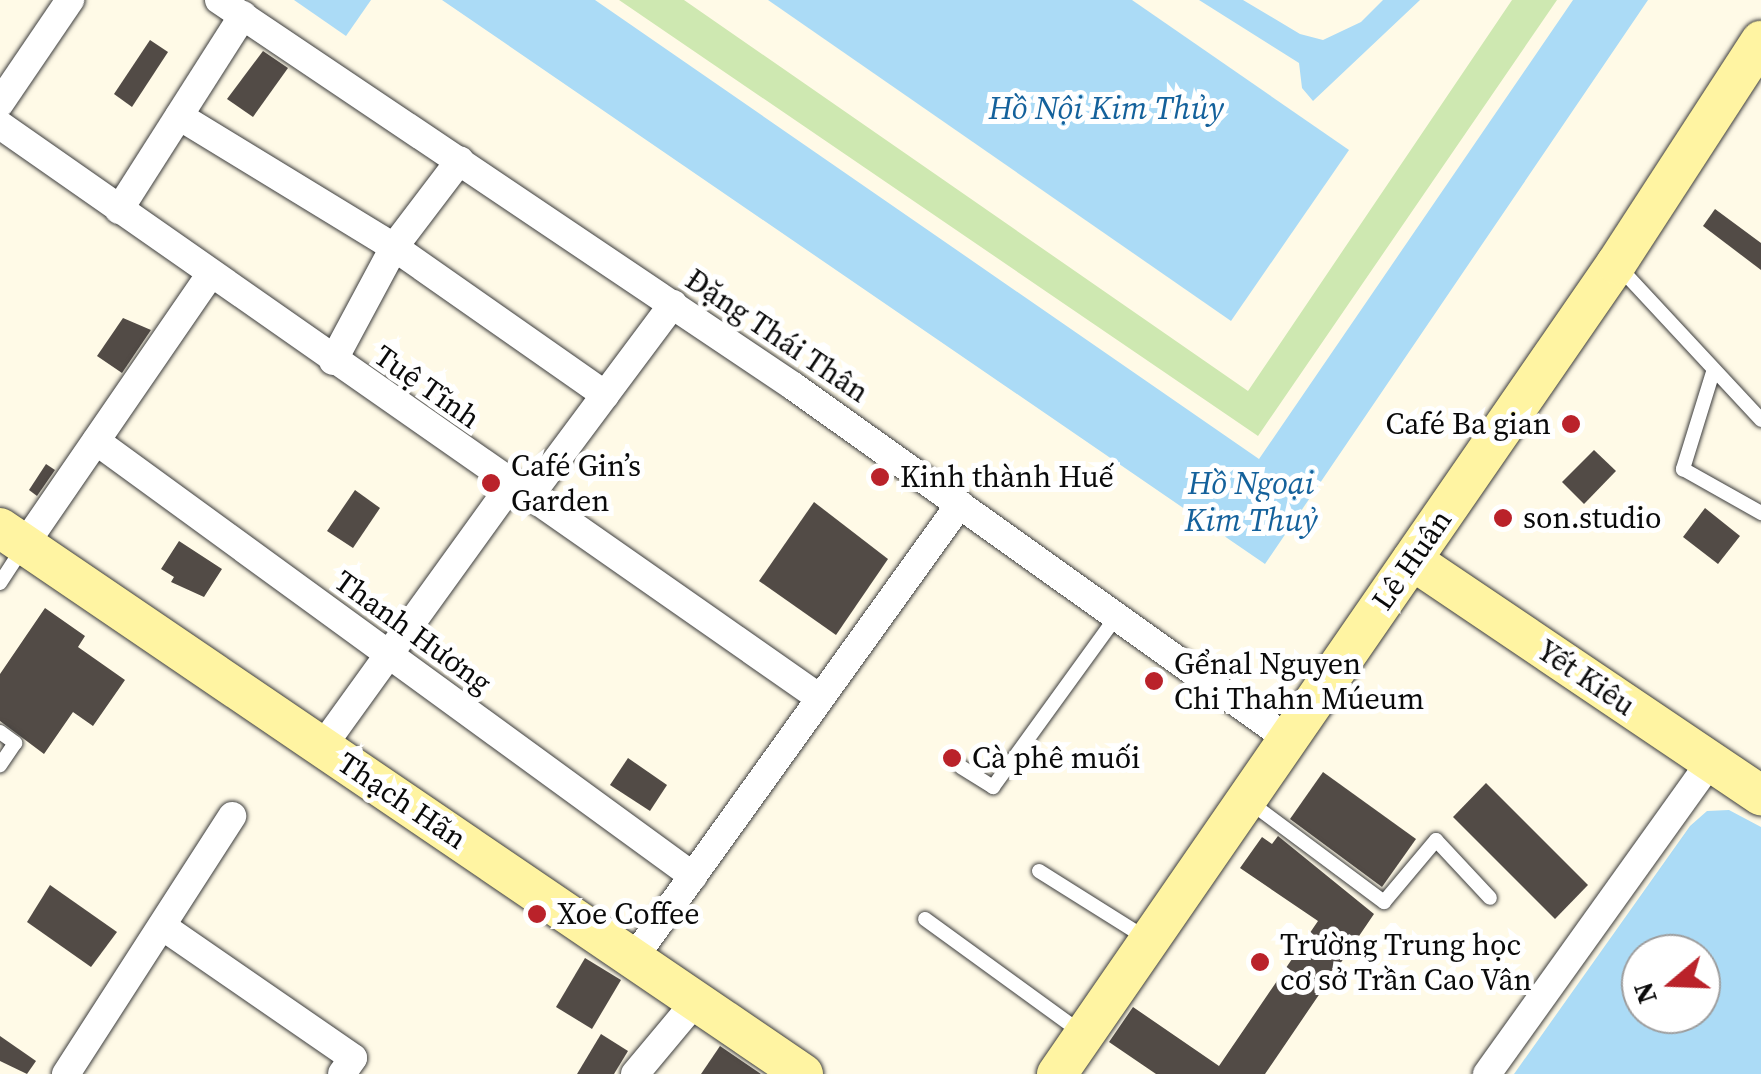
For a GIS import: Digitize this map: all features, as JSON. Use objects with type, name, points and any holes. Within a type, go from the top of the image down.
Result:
[{"type":"street","points":[[0,103],[70,0]]},
{"type":"street","points":[[119,210],[179,116],[231,8]]},
{"type":"street","name":"Đặng Thái Thân","points":[[231,8],[673,304],[1119,613],[1288,739]]},
{"type":"street","name":"Lê Huân","points":[[1057,1074],[1616,264],[1761,42]]},
{"type":"street","points":[[179,116],[394,248],[606,394]]},
{"type":"street","name":"Tuệ Tĩnh","points":[[0,124],[210,276],[820,698]]},
{"type":"street","points":[[333,361],[394,248],[460,160]]},
{"type":"street","points":[[12,536],[96,441],[210,276]]},
{"type":"street","points":[[322,747],[388,655],[520,491],[606,394],[673,304]]},
{"type":"street","name":"Thanh Hương","points":[[96,441],[693,876]]},
{"type":"street","points":[[636,955],[960,504]]},
{"type":"street","name":"Thạch Hãn","points":[[12,536],[636,955],[803,1074]]},
{"type":"street","name":"Yết Kiêu","points":[[1412,560],[1710,762],[1760,791]]},
{"type":"street","points":[[1488,1074],[1710,762]]},
{"type":"street","points":[[66,1074],[232,816]]},
{"type":"street","points":[[162,926],[353,1058],[342,1074]]},
{"type":"street","points":[[635,1074],[696,1001]]},
{"type":"lane","points":[[1616,264],[1761,420]]},
{"type":"lane","points":[[1714,372],[1684,469],[1761,513]]},
{"type":"lane","points":[[0,583],[12,536]]},
{"type":"lane","points":[[961,767],[994,787],[1119,613]]},
{"type":"lane","points":[[0,732],[15,743],[0,765]]},
{"type":"lane","points":[[1246,800],[1384,902],[1436,840],[1490,898]]},
{"type":"lane","points":[[1039,871],[1149,940]]},
{"type":"lane","points":[[925,918],[1084,1034]]},
{"type":"green space","points":[[619,0],[684,0],[1248,391],[1512,0],[1557,0],[1258,436]]},
{"type":"water","points":[[294,0],[371,0],[346,36]]},
{"type":"water","name":"Hồ Ngoại Kim Thuỷ","points":[[442,0],[595,0],[1259,459],[1573,0],[1648,0],[1265,564]]},
{"type":"water","name":"Hồ Nội Kim Thủy","points":[[768,0],[1132,0],[1349,150],[1231,321]]},
{"type":"water","points":[[1199,0],[1243,0],[1300,34],[1323,40],[1361,22],[1383,0],[1420,0],[1313,101],[1302,88],[1299,63]]},
{"type":"water","points":[[1729,810],[1761,827],[1761,1074],[1514,1074],[1690,826],[1707,811]]},
{"type":"building","points":[[150,40],[168,52],[132,107],[114,94]]},
{"type":"building","points":[[263,51],[288,68],[253,117],[227,99]]},
{"type":"building","points":[[1715,209],[1761,243],[1761,270],[1703,226]]},
{"type":"building","points":[[123,318],[151,330],[122,373],[97,356]]},
{"type":"building","points":[[1594,450],[1616,471],[1584,504],[1562,482]]},
{"type":"building","points":[[46,464],[55,470],[37,496],[29,490]]},
{"type":"building","points":[[355,490],[380,508],[353,548],[327,531]]},
{"type":"building","points":[[814,502],[888,559],[836,635],[759,581]]},
{"type":"building","points":[[1705,508],[1740,536],[1718,564],[1683,537]]},
{"type":"building","points":[[179,541],[222,569],[204,597],[171,582],[174,577],[161,569]]},
{"type":"building","points":[[45,608],[85,636],[78,647],[125,680],[93,726],[73,712],[44,754],[0,721],[0,674]]},
{"type":"building","points":[[628,758],[667,785],[650,811],[610,785]]},
{"type":"building","points":[[1323,772],[1416,839],[1382,887],[1290,819]]},
{"type":"building","points":[[1486,783],[1588,885],[1555,919],[1453,817]]},
{"type":"building","points":[[1278,836],[1374,914],[1265,1074],[1156,1074],[1109,1042],[1133,1007],[1219,1066],[1318,921],[1240,868],[1262,837],[1272,844]]},
{"type":"building","points":[[50,885],[117,932],[91,967],[27,922]]},
{"type":"building","points":[[585,958],[621,980],[592,1029],[556,1007]]},
{"type":"building","points":[[601,1034],[628,1051],[614,1074],[577,1074]]},
{"type":"building","points":[[0,1036],[36,1061],[27,1074],[0,1061]]},
{"type":"building","points":[[720,1046],[761,1074],[701,1074]]},
{"type":"place","name":"Café Ba gian","points":[[1571,424]]},
{"type":"place","name":"Kinh thành Huế","points":[[880,477]]},
{"type":"place","name":"Café Gin’s Garden","points":[[491,483]]},
{"type":"place","name":"son.studio","points":[[1503,518]]},
{"type":"place","name":"Gểnal Nguyen Chi Thahn Múeum","points":[[1154,681]]},
{"type":"place","name":"Cà phê muối","points":[[952,758]]},
{"type":"place","name":"Xoe Coffee","points":[[537,914]]},
{"type":"place","name":"Trường Trung học cơ sở Trần Cao Vân","points":[[1260,962]]}]
